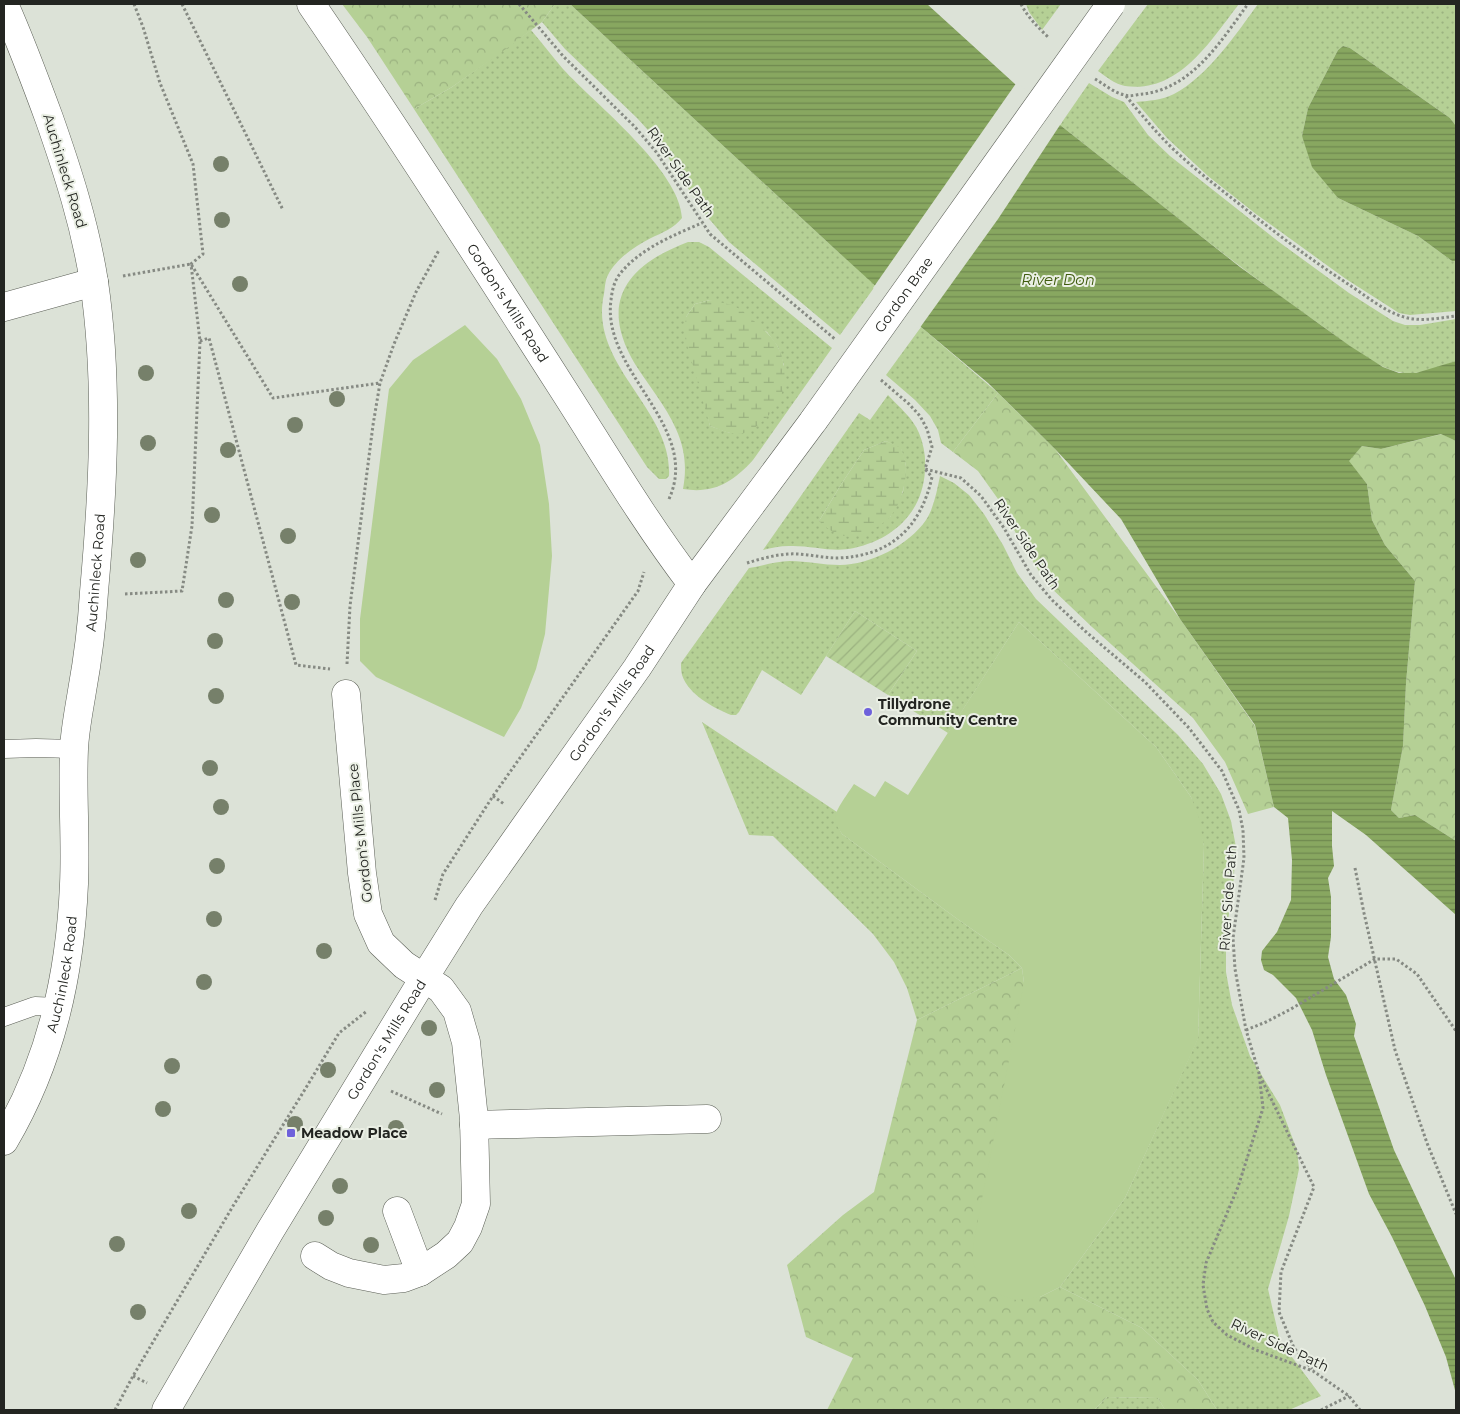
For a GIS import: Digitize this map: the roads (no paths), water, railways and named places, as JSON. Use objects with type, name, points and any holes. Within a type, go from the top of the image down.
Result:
[{"type":"street","name":"Auchinleck Road","points":[[4,4],[26,55],[69,174],[82,222],[94,282],[100,334],[102,381],[100,522],[91,628],[74,749],[74,882],[70,942],[58,1007],[43,1055],[31,1086],[4,1141]]},
{"type":"street","name":"Gordon's Mills Road","points":[[166,1410],[270,1231],[469,906],[637,668],[692,584],[670,557],[647,522],[453,218],[312,4]]},
{"type":"street","name":"Gordon Brae","points":[[692,584],[814,420],[1111,4]]},
{"type":"street","points":[[4,307],[94,282]]},
{"type":"street","name":"Gordon's Mills Place","points":[[347,682],[362,873],[368,914],[381,943],[404,965],[424,978]]},
{"type":"street","points":[[315,1256],[331,1266],[349,1273],[384,1280],[404,1278],[420,1272],[446,1255],[460,1242],[468,1227],[476,1204],[474,1122],[466,1042],[456,1011],[441,989],[424,978]]},
{"type":"street","points":[[474,1122],[707,1119]]},
{"type":"street","points":[[397,1211],[420,1272]]},
{"type":"lane","points":[[4,750],[36,748],[74,749]]},
{"type":"lane","points":[[4,1017],[35,1006],[58,1007]]},
{"type":"water","name":"River Don","points":[[570,4],[927,4],[1060,125],[1240,267],[1350,346],[1383,367],[1399,373],[1416,373],[1456,361],[1456,441],[1441,434],[1381,449],[1362,446],[1349,461],[1367,484],[1372,520],[1385,545],[1415,581],[1406,683],[1403,746],[1391,810],[1399,818],[1415,815],[1456,841],[1456,915],[1366,835],[1332,811],[1334,866],[1328,878],[1331,897],[1331,937],[1328,957],[1334,979],[1346,995],[1356,1024],[1354,1036],[1394,1150],[1456,1280],[1456,1394],[1446,1357],[1425,1306],[1369,1194],[1326,1075],[1312,1030],[1296,998],[1273,975],[1264,970],[1261,960],[1262,951],[1277,932],[1291,900],[1292,860],[1288,818],[1274,807],[1255,725],[1180,619],[1121,519],[1055,449],[988,383],[921,327],[836,250]]},
{"type":"water","points":[[1343,46],[1350,48],[1450,118],[1456,126],[1456,261],[1452,261],[1418,236],[1338,198],[1312,167],[1302,136],[1308,108],[1338,50]]},
{"type":"place","name":"Tillydrone Community Centre","points":[[868,712]]},
{"type":"place","name":"Meadow Place","points":[[291,1133]]}]
